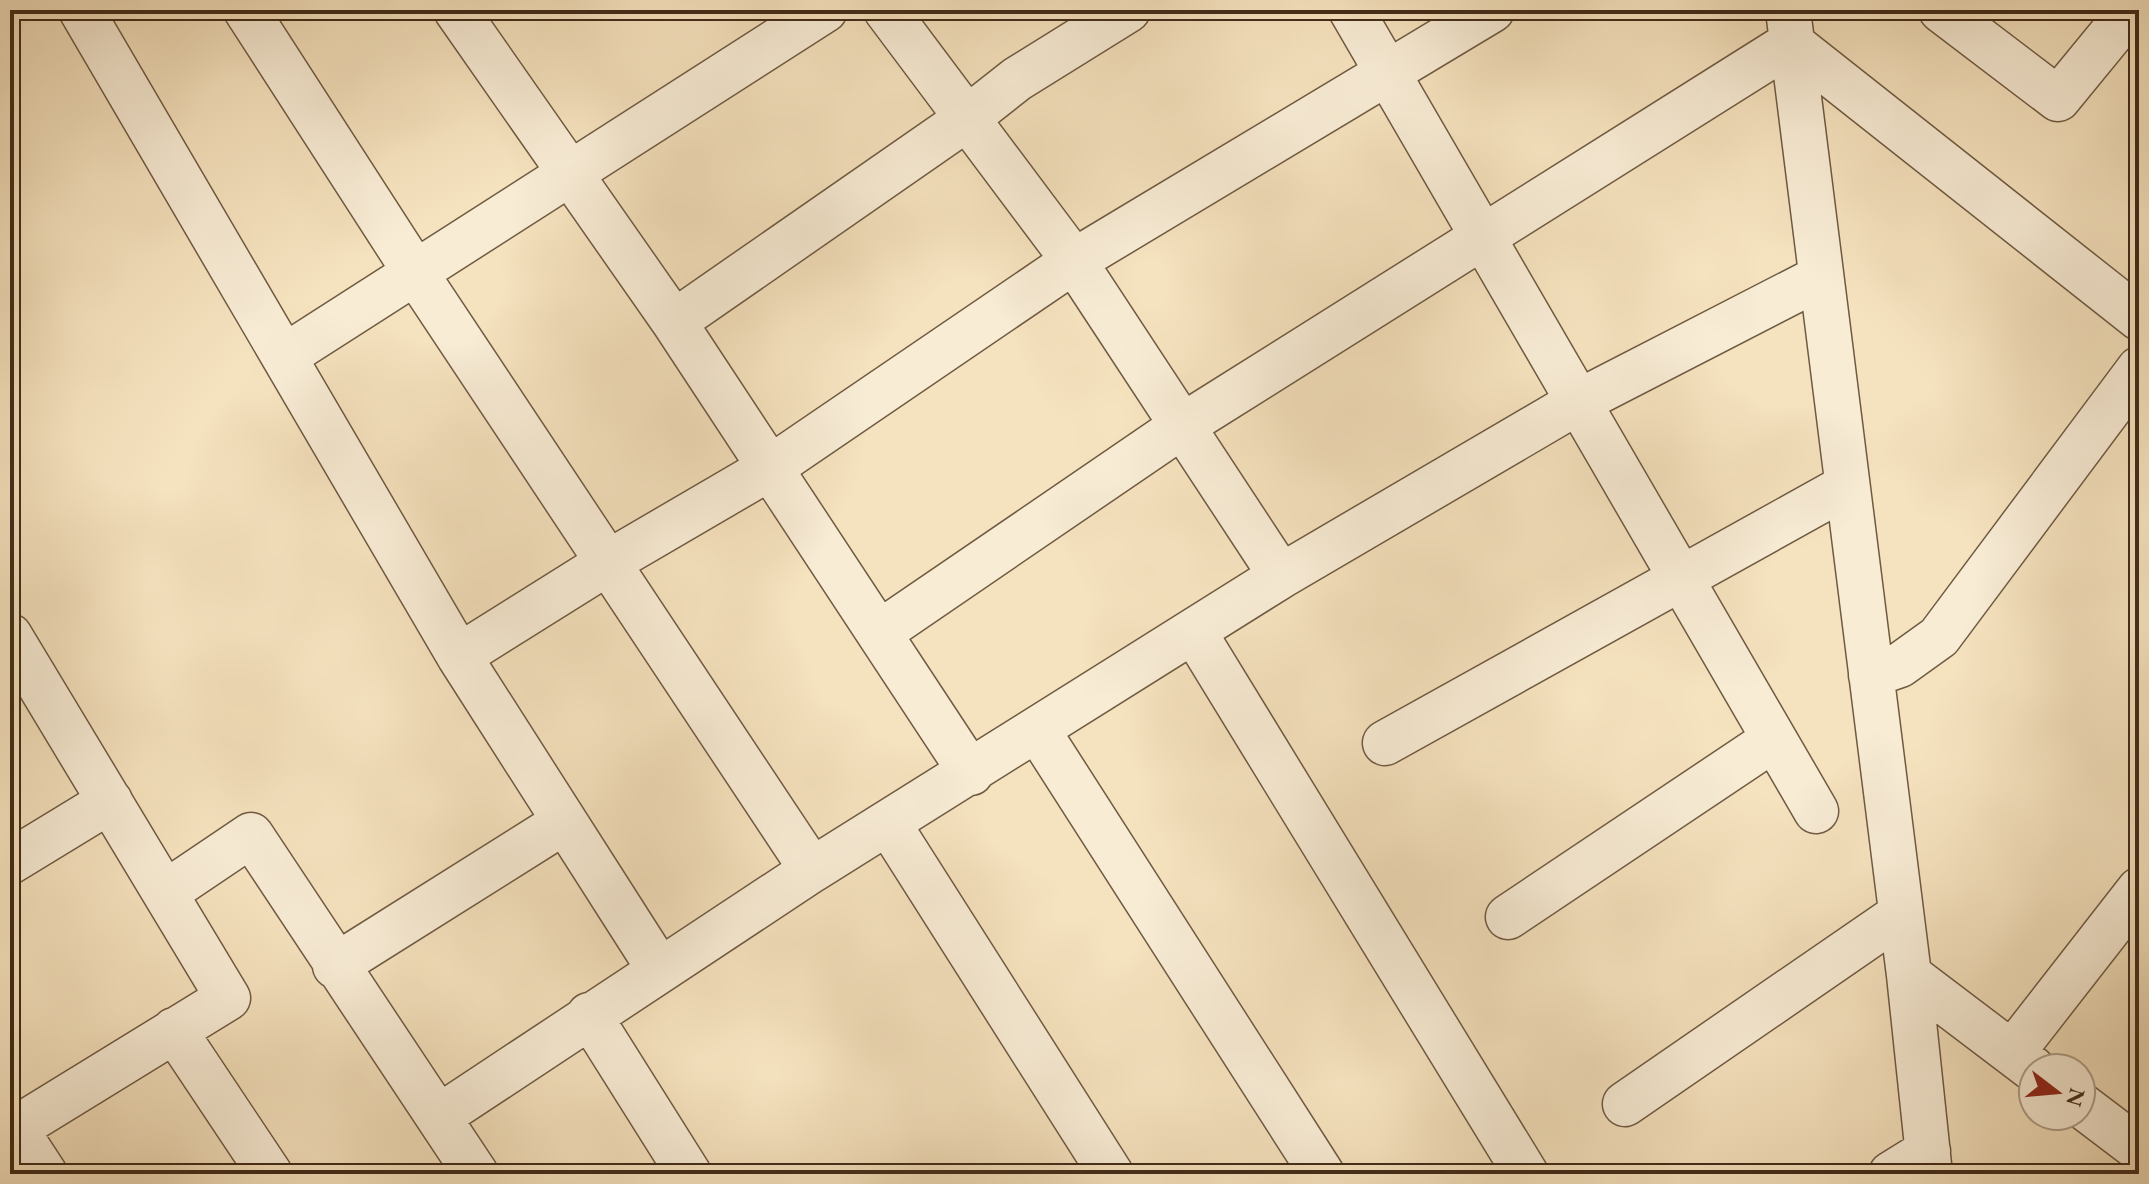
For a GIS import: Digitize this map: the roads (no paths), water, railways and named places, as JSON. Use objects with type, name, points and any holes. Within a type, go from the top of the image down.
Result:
[{"type":"street","points":[[246,10],[415,272],[812,870]]},
{"type":"street","points":[[285,356],[825,10]]},
{"type":"street","points":[[886,10],[965,120],[1074,261],[1281,576]]},
{"type":"street","points":[[674,322],[965,120],[1017,79],[1128,10]]},
{"type":"street","points":[[1351,10],[1816,811]]},
{"type":"street","points":[[459,656],[609,562],[770,468],[1074,261],[1492,10]]},
{"type":"street","points":[[1941,10],[2058,99],[2131,10]]},
{"type":"street","points":[[468,14],[567,173],[674,322],[971,773]]},
{"type":"street","points":[[97,16],[285,356],[459,656],[659,969]]},
{"type":"street","points":[[879,633],[1182,426],[1483,234],[1789,26]]},
{"type":"street","points":[[1789,26],[1909,975],[1929,1163],[1891,1174]]},
{"type":"street","points":[[1789,26],[2139,318]]},
{"type":"street","points":[[440,1116],[812,870],[1281,576],[1578,402],[1821,277]]},
{"type":"street","points":[[1871,675],[1900,665],[1939,637],[2139,369]]},
{"type":"street","points":[[1385,743],[1847,486]]},
{"type":"street","points":[[1194,632],[1526,1174]]},
{"type":"street","points":[[13,648],[110,801],[228,998],[13,1130],[45,1174]]},
{"type":"street","points":[[1038,731],[1322,1174]]},
{"type":"street","points":[[1508,917],[1774,739]]},
{"type":"street","points":[[10,862],[110,801]]},
{"type":"street","points":[[335,966],[564,822]]},
{"type":"street","points":[[888,823],[1111,1174]]},
{"type":"street","points":[[165,893],[251,835],[335,966],[440,1116],[476,1174]]},
{"type":"street","points":[[2029,1052],[2139,890]]},
{"type":"street","points":[[1625,1104],[1901,914]]},
{"type":"street","points":[[1909,975],[2017,1056]]},
{"type":"street","points":[[589,1015],[689,1174]]},
{"type":"street","points":[[174,1030],[270,1174]]},
{"type":"street","points":[[2097,1117],[2139,1149]]}]
